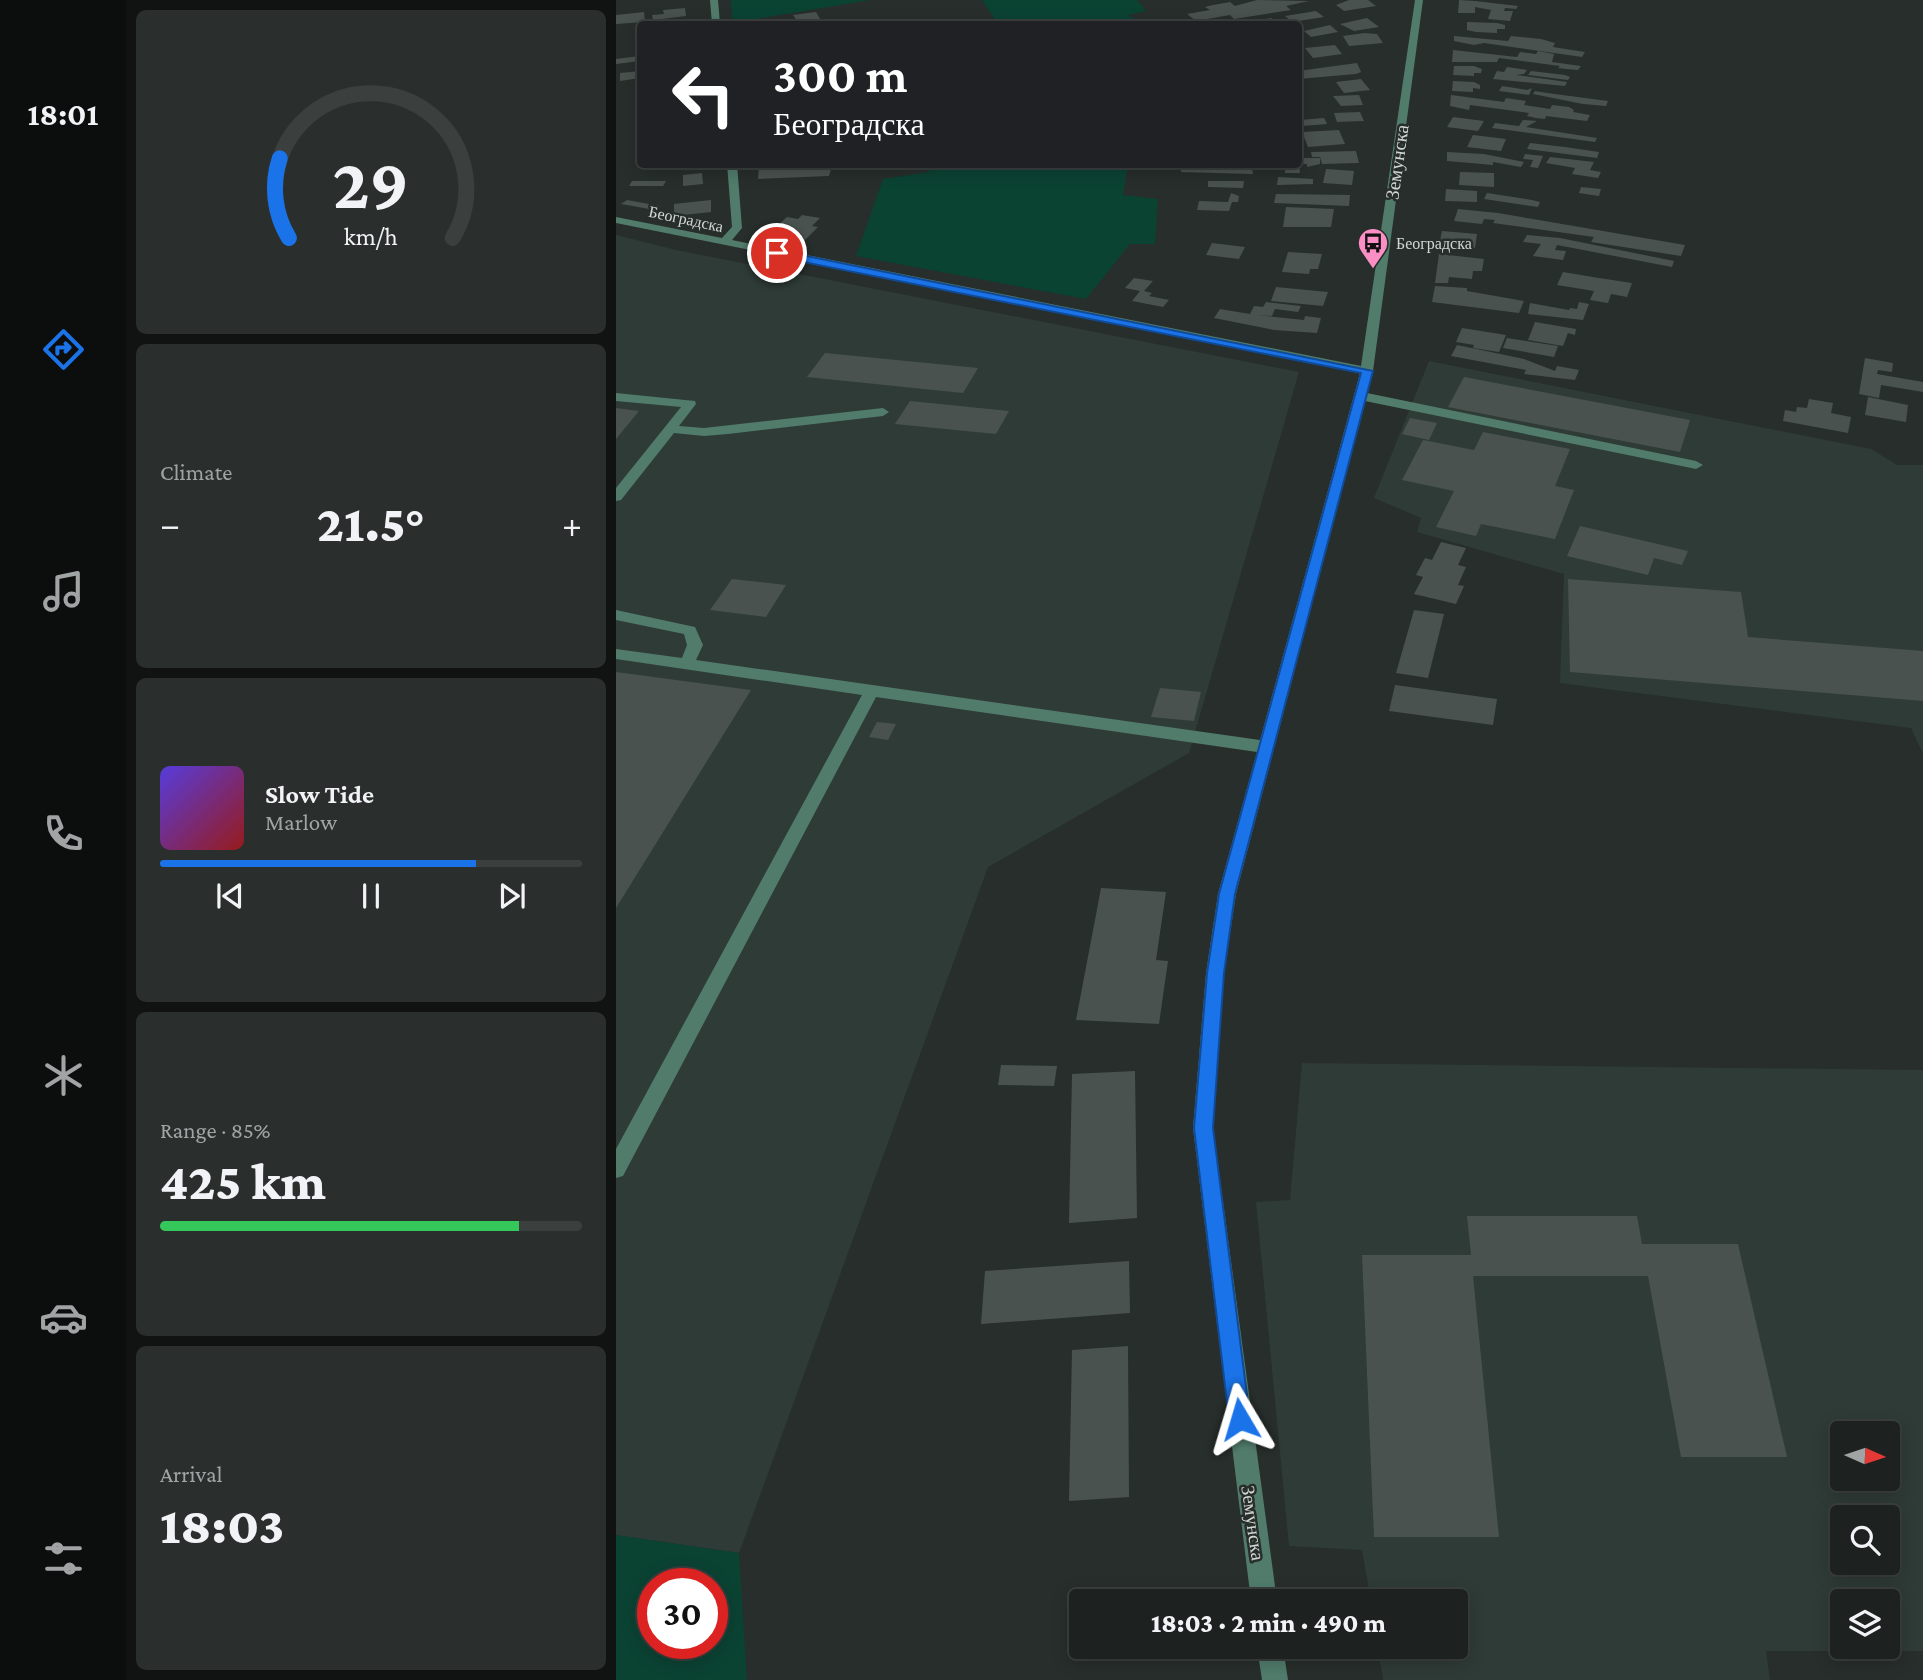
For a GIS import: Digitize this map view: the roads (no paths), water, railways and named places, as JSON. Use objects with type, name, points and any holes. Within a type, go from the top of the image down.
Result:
[{"type":"street","points":[[714,0],[716,21]]},
{"type":"street","name":"Земунска","points":[[1262,1589],[1203,1128],[1213,997],[1227,894],[1362,396],[1419,0]]},
{"type":"street","points":[[723,243],[737,228],[732,168]]},
{"type":"street","name":"Београдска","points":[[616,220],[1367,371]]},
{"type":"street","points":[[1362,396],[1696,465]]},
{"type":"street","points":[[616,397],[690,404],[616,497]]},
{"type":"street","points":[[669,429],[728,430],[883,412]]},
{"type":"street","points":[[616,615],[690,630],[695,645],[688,662]]},
{"type":"street","points":[[616,654],[688,662],[871,692],[1265,747]]},
{"type":"street","points":[[616,1169],[871,692]]},
{"type":"street","points":[[1272,1659],[1275,1680]]},
{"type":"place","name":"Београдска","points":[[1373,270]]}]
